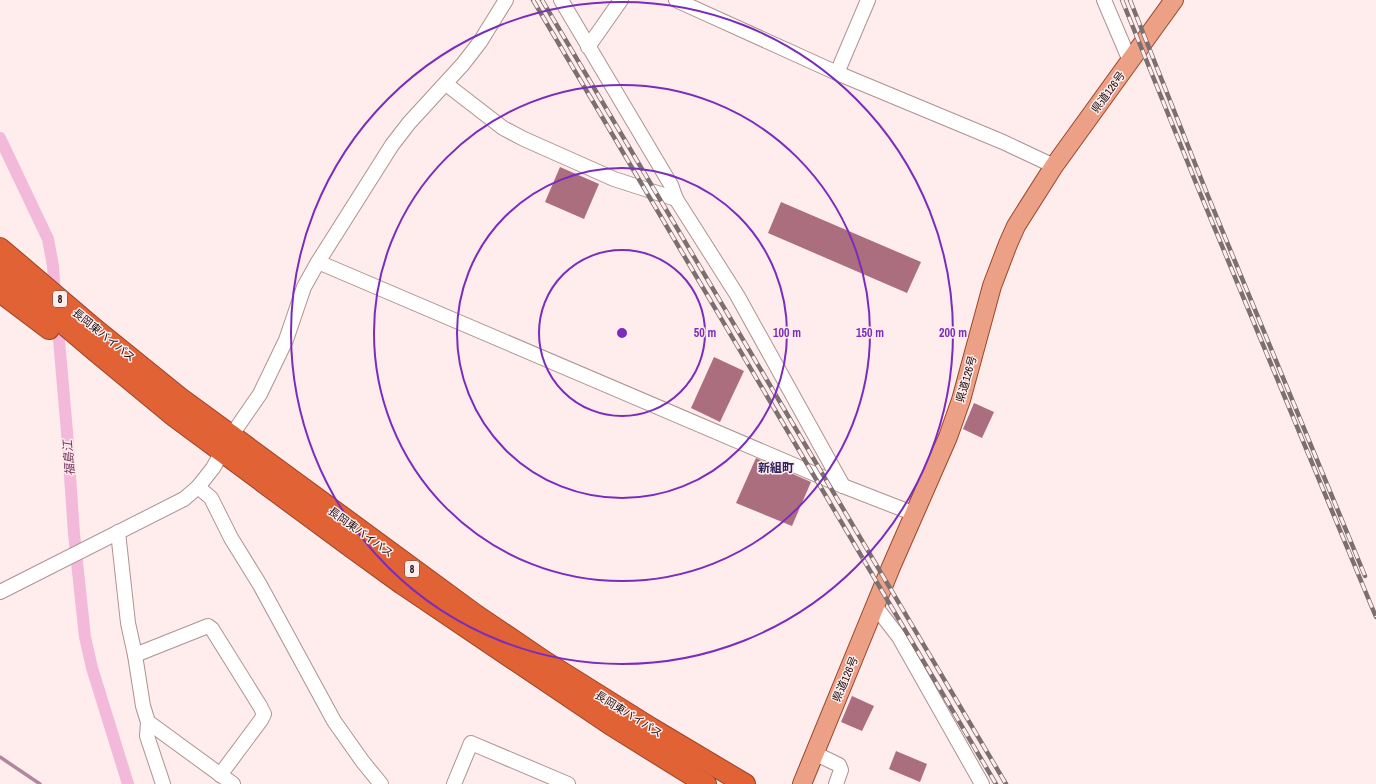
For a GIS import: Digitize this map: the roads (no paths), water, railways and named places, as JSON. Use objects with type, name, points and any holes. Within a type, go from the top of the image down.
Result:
[{"type":"highway","points":[[0,234],[25,263]]},
{"type":"highway","points":[[0,248],[25,263]]},
{"type":"highway","name":"長岡東バイパス","points":[[25,263],[93,322],[125,345],[227,444],[402,584],[611,725],[706,784]]},
{"type":"highway","name":"長岡東バイパス","points":[[0,270],[97,359],[175,417],[227,444],[551,665],[651,728],[745,784]]},
{"type":"highway","points":[[0,292],[28,313],[97,359]]},
{"type":"main road","name":"県道126号","points":[[802,784],[948,437],[961,400],[992,286],[1000,262],[1016,226],[1054,166],[1174,0]]},
{"type":"street","points":[[0,592],[184,499],[198,487],[213,468],[260,394],[286,340],[304,287],[318,262],[392,145],[409,122],[463,64],[480,42],[506,0]]},
{"type":"street","points":[[561,0],[670,185],[676,199],[737,295],[843,486]]},
{"type":"street","points":[[588,47],[621,0]]},
{"type":"street","points":[[676,0],[837,73],[1003,142],[1054,166]]},
{"type":"street","points":[[837,73],[868,0]]},
{"type":"street","points":[[1104,0],[1130,61]]},
{"type":"street","points":[[446,84],[503,128],[524,139],[614,179],[676,199]]},
{"type":"street","points":[[318,262],[843,486],[915,514]]},
{"type":"street","points":[[198,487],[211,498],[231,538],[260,585],[334,721],[362,762],[381,784]]},
{"type":"street","points":[[113,535],[138,679],[148,722],[147,736],[163,784]]},
{"type":"street","points":[[876,606],[899,637],[982,784]]},
{"type":"street","points":[[135,655],[208,626],[212,630],[264,714],[220,775]]},
{"type":"street","points":[[148,722],[233,784]]},
{"type":"street","points":[[454,784],[471,743],[568,784]]},
{"type":"street","points":[[814,753],[839,765],[841,770],[836,784]]},
{"type":"waterway","name":"福島江","points":[[0,138],[48,239],[53,266],[55,296]]},
{"type":"waterway","name":"福島江","points":[[57,317],[74,534],[85,637],[92,668],[128,784]]},
{"type":"waterway","points":[[0,757],[40,784]]},
{"type":"railway","points":[[533,0],[996,784]]},
{"type":"railway","points":[[542,0],[1006,784]]},
{"type":"railway","points":[[1122,0],[1200,193],[1376,617]]},
{"type":"railway","points":[[1130,0],[1208,196],[1365,576]]},
{"type":"district","name":"新組町","points":[[776,468]]}]
